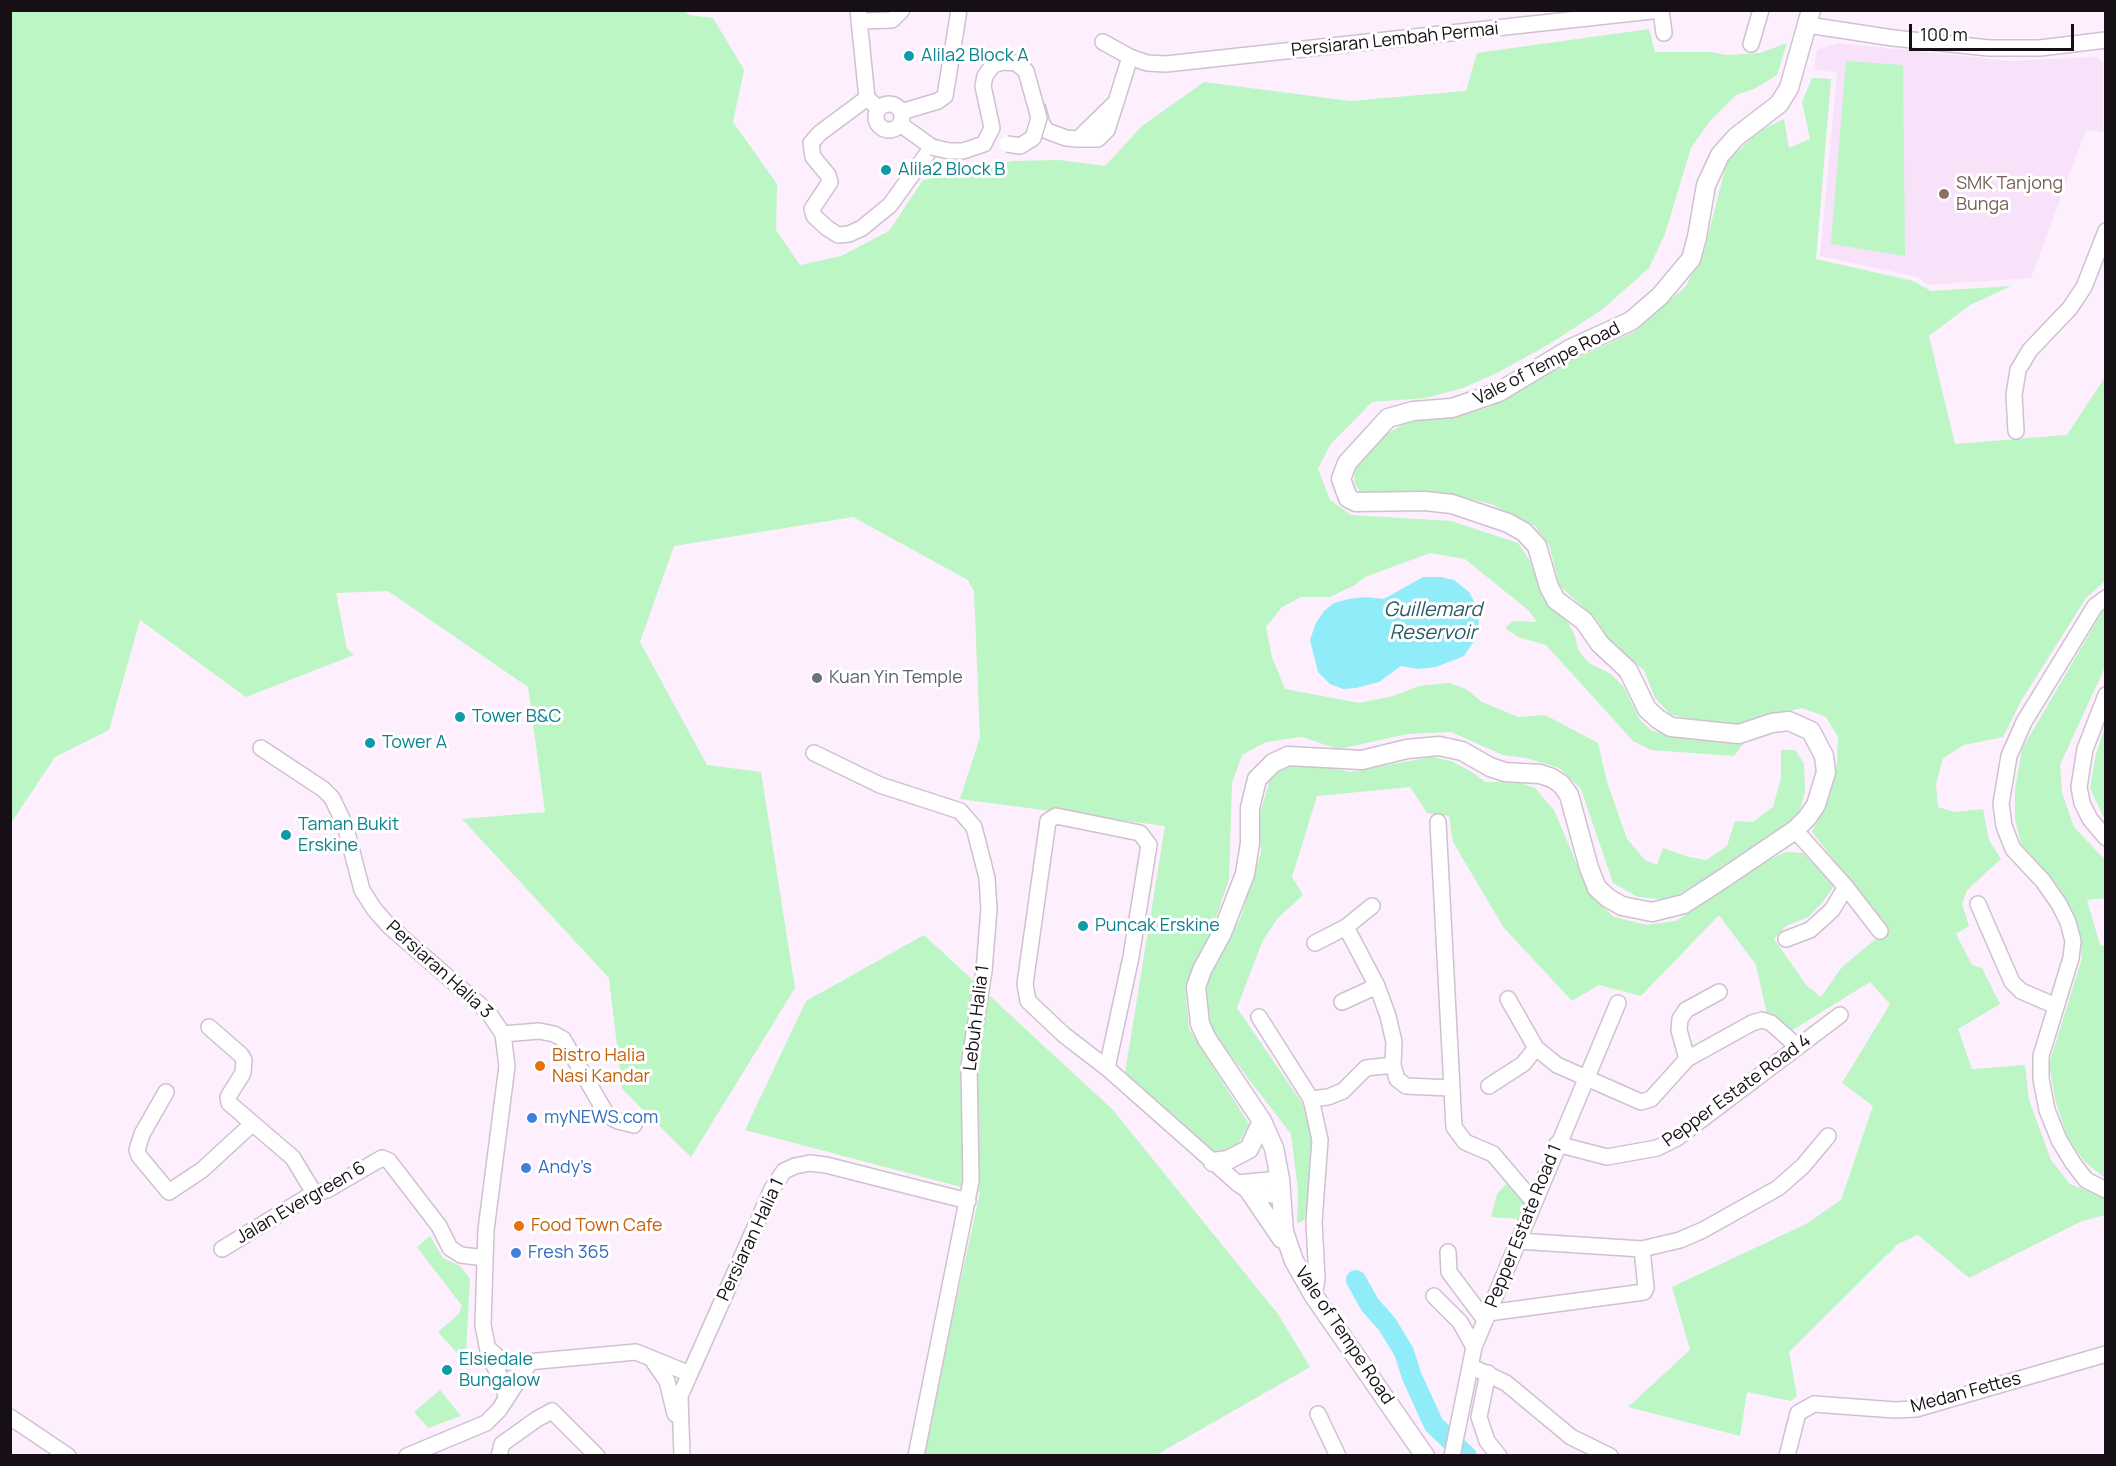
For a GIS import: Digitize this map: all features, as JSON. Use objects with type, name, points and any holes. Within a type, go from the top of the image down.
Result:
[{"type":"main road","name":"Vale of Tempe Road","points":[[1425,1455],[1314,1296],[1288,1248],[1282,1224],[1274,1148],[1262,1121],[1207,1039],[1200,1024],[1196,987],[1202,970],[1222,933],[1245,874],[1250,843],[1253,791],[1257,779],[1273,763],[1288,756],[1300,754],[1362,760],[1407,749],[1439,746],[1462,751],[1490,767],[1505,772],[1540,774],[1552,778],[1561,784],[1569,795],[1589,868],[1597,888],[1608,898],[1639,910],[1664,911],[1684,904],[1795,830],[1808,818],[1816,805],[1826,772],[1824,756],[1811,731],[1789,721],[1772,723],[1739,734],[1708,732],[1664,723],[1647,709],[1629,670],[1600,644],[1584,621],[1556,600],[1532,538],[1508,523],[1452,504],[1425,501],[1356,502],[1348,498],[1341,480],[1347,463],[1388,418],[1413,411],[1452,408],[1499,392],[1570,349],[1631,321],[1660,296],[1691,259],[1706,184],[1719,155],[1736,137],[1779,104],[1789,88],[1809,18]]},
{"type":"main road","points":[[1213,1162],[1228,1160],[1249,1149],[1262,1121]]},
{"type":"main road","points":[[1244,1188],[1288,1248]]},
{"type":"street","points":[[879,109],[867,98],[859,16],[892,20],[902,10]]},
{"type":"street","points":[[959,10],[945,96],[901,118],[894,129],[882,128],[876,117],[879,109],[891,104],[901,118],[932,147],[963,151],[984,144],[992,128],[983,86],[985,76],[993,65],[1003,62],[1016,63],[1026,71],[1039,118],[1033,138],[1020,146],[991,138],[987,129],[982,76],[994,64],[1007,62],[1014,61],[1026,69],[1042,124],[1047,130],[1060,137],[1098,139],[1107,130],[1130,57]]},
{"type":"street","points":[[1661,10],[1664,33]]},
{"type":"street","name":"Persiaran Lembah Permai","points":[[1102,42],[1147,63],[1188,63],[1661,10]]},
{"type":"street","points":[[1751,44],[1761,10]]},
{"type":"street","points":[[1809,18],[1893,38],[1989,48],[2040,48],[2106,40]]},
{"type":"street","points":[[867,98],[820,133],[812,143],[813,156],[830,182],[812,209],[814,216],[827,228],[838,235],[849,234],[862,228],[890,205],[932,147]]},
{"type":"street","points":[[2016,431],[2014,395],[2018,370],[2030,350],[2070,308],[2079,294],[2106,231]]},
{"type":"street","points":[[2106,598],[2096,606],[2024,722],[2009,756],[2001,804],[2004,826],[2013,849],[2059,904],[2068,922],[2073,941],[2071,958],[2042,1056],[2041,1079],[2047,1110],[2059,1140],[2073,1163],[2086,1180],[2106,1190]]},
{"type":"street","points":[[2106,694],[2085,749],[2079,787],[2082,803],[2090,819],[2106,837]]},
{"type":"street","name":"Persiaran Halia 3","points":[[261,748],[323,789],[332,798],[345,825],[362,890],[374,909],[389,926],[488,1012],[503,1034],[507,1066],[485,1258],[483,1325],[486,1344],[504,1384],[506,1399]]},
{"type":"street","name":"Lebuh Halia 1","points":[[814,753],[880,785],[960,811],[974,827],[987,878],[989,909],[984,971],[969,1065],[972,1181],[916,1455]]},
{"type":"street","points":[[1107,1068],[1131,957],[1149,845],[1140,833],[1056,816],[1048,821],[1024,984],[1028,1001],[1064,1035],[1107,1068],[1244,1188],[1280,1188]]},
{"type":"street","points":[[1438,822],[1450,1088],[1454,1127],[1465,1142],[1493,1154],[1533,1201]]},
{"type":"street","points":[[1795,830],[1846,887],[1880,931]]},
{"type":"street","points":[[1786,939],[1810,930],[1832,910],[1846,887]]},
{"type":"street","points":[[1978,904],[2012,982],[2029,995],[2056,1006]]},
{"type":"street","points":[[1316,943],[1346,927],[1372,906]]},
{"type":"street","points":[[1346,927],[1377,986],[1388,1016],[1394,1042],[1393,1065],[1397,1079],[1406,1086],[1450,1088]]},
{"type":"street","points":[[1342,1002],[1377,986]]},
{"type":"street","points":[[1687,1059],[1679,1030],[1680,1019],[1686,1010],[1719,992]]},
{"type":"street","points":[[1508,999],[1536,1048],[1557,1065],[1641,1102],[1651,1100],[1687,1059],[1752,1023],[1762,1020],[1771,1023],[1798,1047]]},
{"type":"street","name":"Pepper Estate Road 1","points":[[1452,1455],[1474,1347],[1533,1201],[1618,1003]]},
{"type":"street","name":"Pepper Estate Road 4","points":[[1557,1144],[1607,1156],[1657,1148],[1677,1138],[1840,1015]]},
{"type":"street","points":[[1259,1017],[1311,1099],[1320,1140],[1314,1222],[1317,1279],[1314,1296]]},
{"type":"street","points":[[209,1027],[244,1060],[243,1073],[227,1101],[293,1158],[314,1192]]},
{"type":"street","points":[[503,1034],[538,1031],[563,1040],[607,1115],[618,1121],[634,1125]]},
{"type":"street","points":[[1489,1086],[1515,1070],[1536,1048]]},
{"type":"street","points":[[1311,1099],[1328,1097],[1343,1091],[1366,1068],[1393,1065]]},
{"type":"street","points":[[166,1092],[142,1134],[137,1150],[139,1156],[169,1192],[202,1170],[252,1124]]},
{"type":"street","points":[[1518,1241],[1642,1249],[1680,1240],[1703,1230],[1769,1193],[1803,1166],[1828,1136]]},
{"type":"street","name":"Jalan Evergreen 6","points":[[222,1249],[314,1192],[327,1190],[382,1158],[388,1161],[439,1226],[450,1248],[461,1255],[485,1258]]},
{"type":"street","name":"Persiaran Halia 1","points":[[682,1455],[680,1396],[772,1189],[784,1171],[803,1164],[826,1165],[969,1201]]},
{"type":"street","points":[[1448,1252],[1449,1272],[1486,1317],[1644,1292],[1646,1288],[1642,1249]]},
{"type":"street","points":[[1434,1296],[1460,1322],[1474,1347]]},
{"type":"street","points":[[486,1344],[502,1361],[530,1362],[629,1352],[649,1355],[690,1374]]},
{"type":"street","name":"Medan Fettes","points":[[1788,1455],[1798,1413],[1814,1404],[1895,1410],[1916,1409],[2106,1354]]},
{"type":"street","points":[[649,1355],[667,1381],[672,1406],[681,1428]]},
{"type":"street","points":[[407,1455],[444,1449],[486,1423],[506,1399],[530,1362]]},
{"type":"street","points":[[1470,1366],[1488,1372],[1506,1383],[1571,1437],[1600,1454]]},
{"type":"street","points":[[1488,1372],[1479,1417],[1487,1442],[1499,1455]]},
{"type":"street","points":[[499,1455],[502,1444],[552,1411],[597,1455]]},
{"type":"street","points":[[1318,1414],[1338,1455]]},
{"type":"street","points":[[10,1417],[68,1455]]},
{"type":"shaded area","name":"SMK Tanjong Bunga","points":[[1838,43],[2011,61],[2096,57],[2103,62],[2103,132],[2086,130],[2031,278],[1927,285],[1918,277],[1820,256],[1837,73],[1814,69],[1817,50]]},
{"type":"green space","points":[[685,10],[688,15],[713,18],[744,70],[733,122],[777,184],[776,230],[800,265],[841,256],[889,231],[923,180],[1013,161],[1059,160],[1105,166],[1142,126],[1204,82],[1350,101],[1466,91],[1477,53],[1649,29],[1655,52],[1710,52],[1727,55],[1760,53],[1787,43],[1777,75],[1754,89],[1736,95],[1709,122],[1691,148],[1665,234],[1649,268],[1603,309],[1551,343],[1497,373],[1463,388],[1426,398],[1372,402],[1330,445],[1318,469],[1330,500],[1351,515],[1451,521],[1518,543],[1532,564],[1542,595],[1552,609],[1567,621],[1575,636],[1578,650],[1589,663],[1611,674],[1623,686],[1640,720],[1652,731],[1687,738],[1723,742],[1746,740],[1734,756],[1651,750],[1633,741],[1546,645],[1518,637],[1505,628],[1513,621],[1537,622],[1528,610],[1465,559],[1430,553],[1365,577],[1355,585],[1330,597],[1301,597],[1282,607],[1266,627],[1272,657],[1285,689],[1359,703],[1393,696],[1419,686],[1449,683],[1466,689],[1482,702],[1518,717],[1545,715],[1598,743],[1607,782],[1627,839],[1645,860],[1657,865],[1663,848],[1706,860],[1727,846],[1735,821],[1753,822],[1773,807],[1781,778],[1781,750],[1795,750],[1804,764],[1805,792],[1798,816],[1697,884],[1668,900],[1638,897],[1613,883],[1581,789],[1559,768],[1526,758],[1503,755],[1451,732],[1408,734],[1338,749],[1302,737],[1266,742],[1242,755],[1232,783],[1229,879],[1207,945],[1185,987],[1189,1029],[1249,1124],[1236,1148],[1214,1151],[1125,1073],[1165,826],[960,799],[980,737],[974,591],[968,580],[853,517],[674,546],[640,642],[707,765],[761,772],[795,988],[691,1157],[622,1089],[609,978],[462,819],[545,812],[528,687],[388,591],[336,593],[347,649],[354,655],[246,697],[140,620],[109,730],[55,757],[11,823],[11,11]]},
{"type":"green space","points":[[1846,61],[1903,65],[1905,256],[1831,244]]},
{"type":"green space","points":[[1812,78],[1831,79],[1816,259],[1913,281],[1931,291],[2011,286],[1970,305],[1929,336],[1955,444],[2067,435],[2105,377],[2105,581],[2086,598],[2021,701],[2003,737],[1964,745],[1943,758],[1936,784],[1938,807],[1954,812],[1983,809],[1989,840],[2001,859],[1967,890],[1962,904],[1969,926],[1956,934],[1972,965],[1982,968],[2000,1004],[1958,1029],[1972,1069],[2025,1065],[2029,1100],[2051,1160],[2070,1184],[2105,1198],[2105,1215],[2082,1221],[1969,1278],[1918,1235],[1898,1244],[1789,1352],[1797,1396],[1791,1401],[1747,1392],[1740,1436],[1628,1407],[1690,1350],[1672,1287],[1806,1224],[1841,1200],[1873,1106],[1842,1083],[1890,1004],[1870,982],[1791,1031],[1767,1014],[1756,965],[1719,915],[1641,996],[1599,985],[1572,1001],[1504,928],[1453,842],[1449,816],[1427,813],[1410,787],[1317,796],[1292,877],[1303,895],[1277,919],[1262,942],[1237,1008],[1302,1103],[1314,1144],[1313,1175],[1304,1220],[1297,1224],[1298,1190],[1291,1134],[1221,1043],[1204,1015],[1207,982],[1240,919],[1261,853],[1259,816],[1271,776],[1291,766],[1308,762],[1349,772],[1432,757],[1451,761],[1485,782],[1517,782],[1535,788],[1554,810],[1590,895],[1614,917],[1647,925],[1676,921],[1772,858],[1786,852],[1803,853],[1834,886],[1808,917],[1786,926],[1774,939],[1807,986],[1821,997],[1842,967],[1888,929],[1812,832],[1830,796],[1837,763],[1838,737],[1826,717],[1802,708],[1733,725],[1694,721],[1670,714],[1655,698],[1644,670],[1611,643],[1596,619],[1560,586],[1549,545],[1535,526],[1491,504],[1445,493],[1362,495],[1355,484],[1354,471],[1384,436],[1405,423],[1487,408],[1570,361],[1636,331],[1686,286],[1705,248],[1727,161],[1761,130],[1784,119],[1789,148],[1810,139],[1802,102]]},
{"type":"green space","points":[[2105,607],[2105,667],[2060,765],[2062,793],[2074,827],[2105,860],[2105,898],[2087,900],[2100,945],[2105,946],[2105,1178],[2084,1161],[2067,1137],[2055,1099],[2049,1064],[2082,958],[2078,926],[2062,892],[2021,844],[2015,819],[2015,789],[2022,749]]},
{"type":"green space","points":[[2105,726],[2105,820],[2090,788],[2095,758]]},
{"type":"green space","points":[[924,935],[1113,1110],[1278,1314],[1310,1367],[1156,1455],[923,1455],[980,1192],[745,1130],[806,1001]]},
{"type":"green space","points":[[1508,1182],[1524,1204],[1520,1219],[1491,1217],[1497,1194]]},
{"type":"green space","points":[[430,1236],[443,1258],[460,1266],[470,1279],[466,1351],[473,1357],[466,1363],[438,1332],[459,1314],[462,1306],[417,1247]]},
{"type":"green space","points":[[440,1390],[461,1416],[428,1428],[414,1412]]},
{"type":"water","name":"Guillemard Reservoir","points":[[1423,577],[1454,580],[1469,592],[1477,607],[1479,623],[1474,641],[1464,656],[1436,667],[1418,669],[1401,666],[1379,682],[1356,688],[1343,689],[1330,684],[1318,672],[1310,640],[1316,623],[1324,611],[1334,603],[1349,599],[1365,597],[1384,599]]},
{"type":"waterway","points":[[1356,1280],[1370,1305],[1387,1324],[1404,1352],[1412,1377],[1434,1425],[1467,1456]]},
{"type":"place","name":"Alila2 Block A","points":[[909,56]]},
{"type":"place","name":"Alila2 Block B","points":[[886,170]]},
{"type":"place","name":"SMK Tanjong Bunga","points":[[1944,194]]},
{"type":"place","name":"Kuan Yin Temple","points":[[817,678]]},
{"type":"place","name":"Tower B&C","points":[[460,717]]},
{"type":"place","name":"Tower A","points":[[370,743]]},
{"type":"place","name":"Taman Bukit Erskine","points":[[286,835]]},
{"type":"place","name":"Puncak Erskine","points":[[1083,926]]},
{"type":"place","name":"Bistro Halia Nasi Kandar","points":[[540,1066]]},
{"type":"place","name":"myNEWS.com","points":[[532,1118]]},
{"type":"place","name":"Andy's","points":[[526,1168]]},
{"type":"place","name":"Food Town Cafe","points":[[519,1226]]},
{"type":"place","name":"Fresh 365","points":[[516,1253]]},
{"type":"place","name":"Elsiedale Bungalow","points":[[447,1370]]}]
